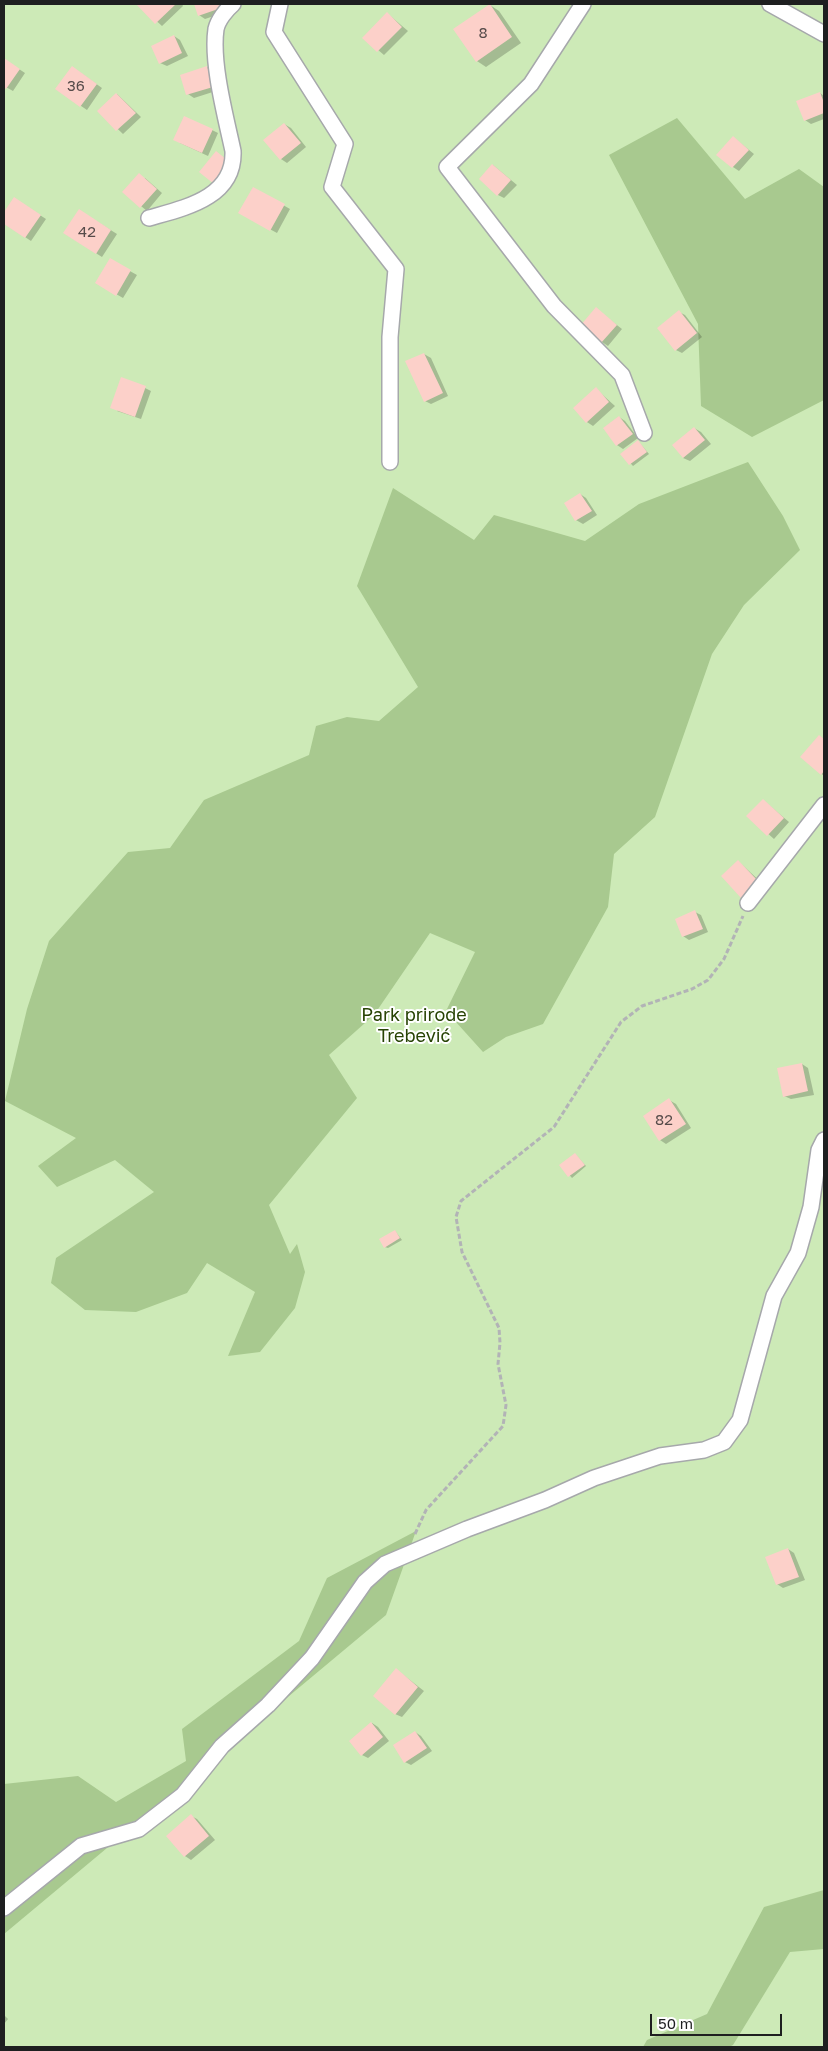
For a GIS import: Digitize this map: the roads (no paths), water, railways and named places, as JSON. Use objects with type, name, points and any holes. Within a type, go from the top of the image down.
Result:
[{"type":"street","points":[[149,218],[198,204],[217,190],[230,175],[234,163],[233,151],[216,54],[216,28],[220,18],[233,4]]},
{"type":"street","points":[[280,4],[274,32],[345,144],[332,187],[396,269],[390,337],[390,462]]},
{"type":"street","points":[[583,4],[531,84],[448,167],[554,306],[622,375],[644,434]]},
{"type":"street","points":[[770,4],[824,34]]},
{"type":"street","points":[[748,903],[824,805]]},
{"type":"street","points":[[4,1908],[82,1846],[139,1829],[183,1795],[222,1746],[268,1705],[312,1658],[365,1582],[385,1564],[410,1552],[545,1500],[594,1478],[660,1456],[704,1450],[724,1442],[740,1420],[774,1296],[798,1252],[811,1207],[819,1150],[824,1140]]},
{"type":"park label","name":"Park prirode Trebević","points":[[414,1025]]}]
